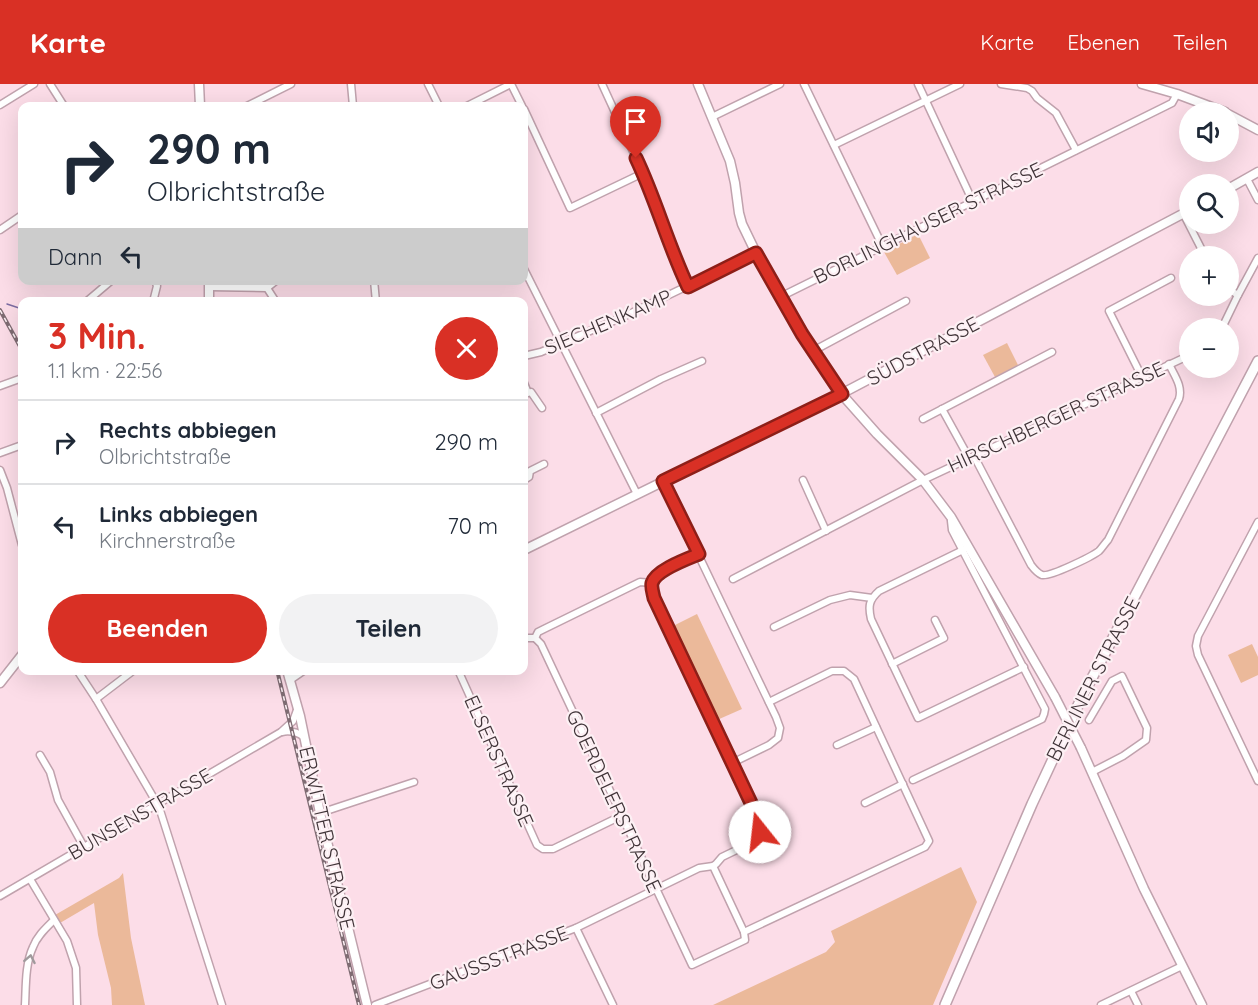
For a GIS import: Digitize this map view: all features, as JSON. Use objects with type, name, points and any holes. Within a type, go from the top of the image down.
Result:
[{"type":"main road","name":"BERLINER STRASSE","points":[[945,1005],[1032,804],[1082,699],[1258,361]]},
{"type":"street","points":[[0,105],[34,84]]},
{"type":"street","points":[[50,84],[61,102]]},
{"type":"street","points":[[199,84],[201,102]]},
{"type":"street","points":[[255,102],[291,84]]},
{"type":"street","points":[[351,84],[353,102]]},
{"type":"street","points":[[428,84],[438,102]]},
{"type":"street","points":[[475,102],[511,84],[520,102]]},
{"type":"street","points":[[602,84],[643,173],[688,287]]},
{"type":"street","points":[[698,84],[730,161],[742,224],[780,297],[842,394],[877,434],[923,480],[951,517],[1055,697],[1081,748],[1139,880],[1202,1005]]},
{"type":"street","points":[[712,117],[780,84]]},
{"type":"street","points":[[804,84],[882,245]]},
{"type":"street","points":[[918,84],[973,202]]},
{"type":"street","points":[[834,145],[960,84]]},
{"type":"street","points":[[1001,84],[1027,88],[1032,91],[1056,113],[1076,150]]},
{"type":"street","points":[[1142,84],[1198,102]]},
{"type":"street","name":"BORLINGHAUSER STRASSE","points":[[780,297],[1170,105],[1177,94]]},
{"type":"street","points":[[528,119],[570,208],[643,173]]},
{"type":"street","points":[[1239,120],[1258,130]]},
{"type":"street","points":[[1239,183],[1258,172]]},
{"type":"street","points":[[1247,179],[1258,200]]},
{"type":"street","name":"SÜDSTRASSE","points":[[528,548],[842,394],[1179,216]]},
{"type":"street","points":[[0,230],[18,218]]},
{"type":"street","name":"SIECHENKAMP","points":[[528,355],[561,344],[625,316],[756,253]]},
{"type":"street","points":[[1239,293],[1258,258]]},
{"type":"street","points":[[528,277],[637,494]]},
{"type":"street","points":[[1142,377],[1109,311],[1171,278]]},
{"type":"street","points":[[92,297],[106,285]]},
{"type":"street","points":[[224,285],[267,288],[270,285]]},
{"type":"street","points":[[267,288],[273,297]]},
{"type":"street","points":[[813,351],[906,301]]},
{"type":"street","points":[[923,419],[1052,352]]},
{"type":"street","points":[[596,413],[702,360]]},
{"type":"street","name":"HIRSCHBERGER STRASSE","points":[[733,579],[923,480],[1179,360]]},
{"type":"street","points":[[942,409],[1031,565],[1043,575],[1052,575],[1093,555],[1108,540],[1181,394],[1169,364]]},
{"type":"street","points":[[0,386],[18,379]]},
{"type":"street","points":[[528,393],[531,392],[542,408]]},
{"type":"street","points":[[0,453],[18,446]]},
{"type":"street","points":[[529,475],[530,471],[544,464]]},
{"type":"street","points":[[0,470],[18,530]]},
{"type":"street","points":[[803,480],[826,531]]},
{"type":"street","points":[[663,481],[780,728],[778,738],[769,746],[732,763]]},
{"type":"street","points":[[913,780],[1042,719],[1045,709],[952,530],[951,517]]},
{"type":"street","points":[[1258,522],[1198,636],[1196,646],[1198,655],[1258,781]]},
{"type":"street","points":[[963,550],[879,591],[872,598],[869,610],[872,619],[918,718],[1024,667]]},
{"type":"street","points":[[576,928],[699,868],[713,866],[722,857],[751,843],[760,832],[761,824],[652,590],[652,583],[661,572],[699,554]]},
{"type":"street","points":[[528,638],[535,638],[544,628],[615,593],[640,582],[652,583]]},
{"type":"street","points":[[774,627],[831,600],[850,595],[872,598]]},
{"type":"street","points":[[892,664],[944,638],[935,620]]},
{"type":"street","name":"GOERDELERSTRASSE","points":[[535,638],[541,644],[692,965],[745,940],[744,932]]},
{"type":"street","points":[[0,682],[18,660]]},
{"type":"street","points":[[713,866],[744,932],[925,847],[929,841],[854,679],[844,672],[832,671],[769,702]]},
{"type":"street","points":[[80,675],[158,804],[222,1005]]},
{"type":"street","points":[[96,699],[128,675]]},
{"type":"street","name":"ERWITTER STRASSE","points":[[289,675],[367,1005]]},
{"type":"street","name":"ELSERSTRASSE","points":[[460,675],[537,845],[543,849],[553,849],[621,816]]},
{"type":"street","points":[[1089,720],[1112,681],[1122,676],[1147,728],[1146,740],[1123,756],[1092,772]]},
{"type":"street","name":"BUNSENSTRASSE","points":[[0,896],[281,732],[293,721],[298,706]]},
{"type":"street","points":[[837,745],[876,727]]},
{"type":"street","points":[[281,732],[292,731],[304,737]]},
{"type":"street","points":[[40,755],[50,772],[58,800],[84,847]]},
{"type":"street","points":[[320,813],[414,782]]},
{"type":"street","points":[[865,803],[903,784]]},
{"type":"street","points":[[30,879],[67,941],[76,968],[77,1005]]},
{"type":"street","points":[[25,1005],[32,948],[40,934],[54,920]]},
{"type":"street","name":"GAUSSSTRASSE","points":[[375,1005],[576,928],[613,1005]]},
{"type":"street","points":[[1101,1005],[1182,966]]},
{"type":"street","points":[[1131,991],[1138,1005]]},
{"type":"shaded area","points":[[918,234],[930,258],[897,275],[884,252]]},
{"type":"shaded area","points":[[1007,343],[1018,365],[995,377],[983,355]]},
{"type":"shaded area","points":[[697,614],[742,709],[717,720],[673,626]]},
{"type":"shaded area","points":[[1252,644],[1258,657],[1258,675],[1241,683],[1228,655]]},
{"type":"shaded area","points":[[961,867],[977,902],[933,1005],[713,1005],[826,952],[835,942],[831,931]]},
{"type":"shaded area","points":[[123,873],[131,938],[145,1005],[112,1005],[111,988],[98,935],[94,903],[60,923],[55,915],[119,878]]},
{"type":"waterway","points":[[7,304],[18,308]]},
{"type":"railway","points":[[0,310],[18,343]]},
{"type":"railway","points":[[278,675],[359,1005]]},
{"type":"route","points":[[636,158],[688,287],[756,253],[802,334],[842,394],[663,481],[699,554],[656,576],[652,583],[654,598],[761,824],[760,832]]}]
